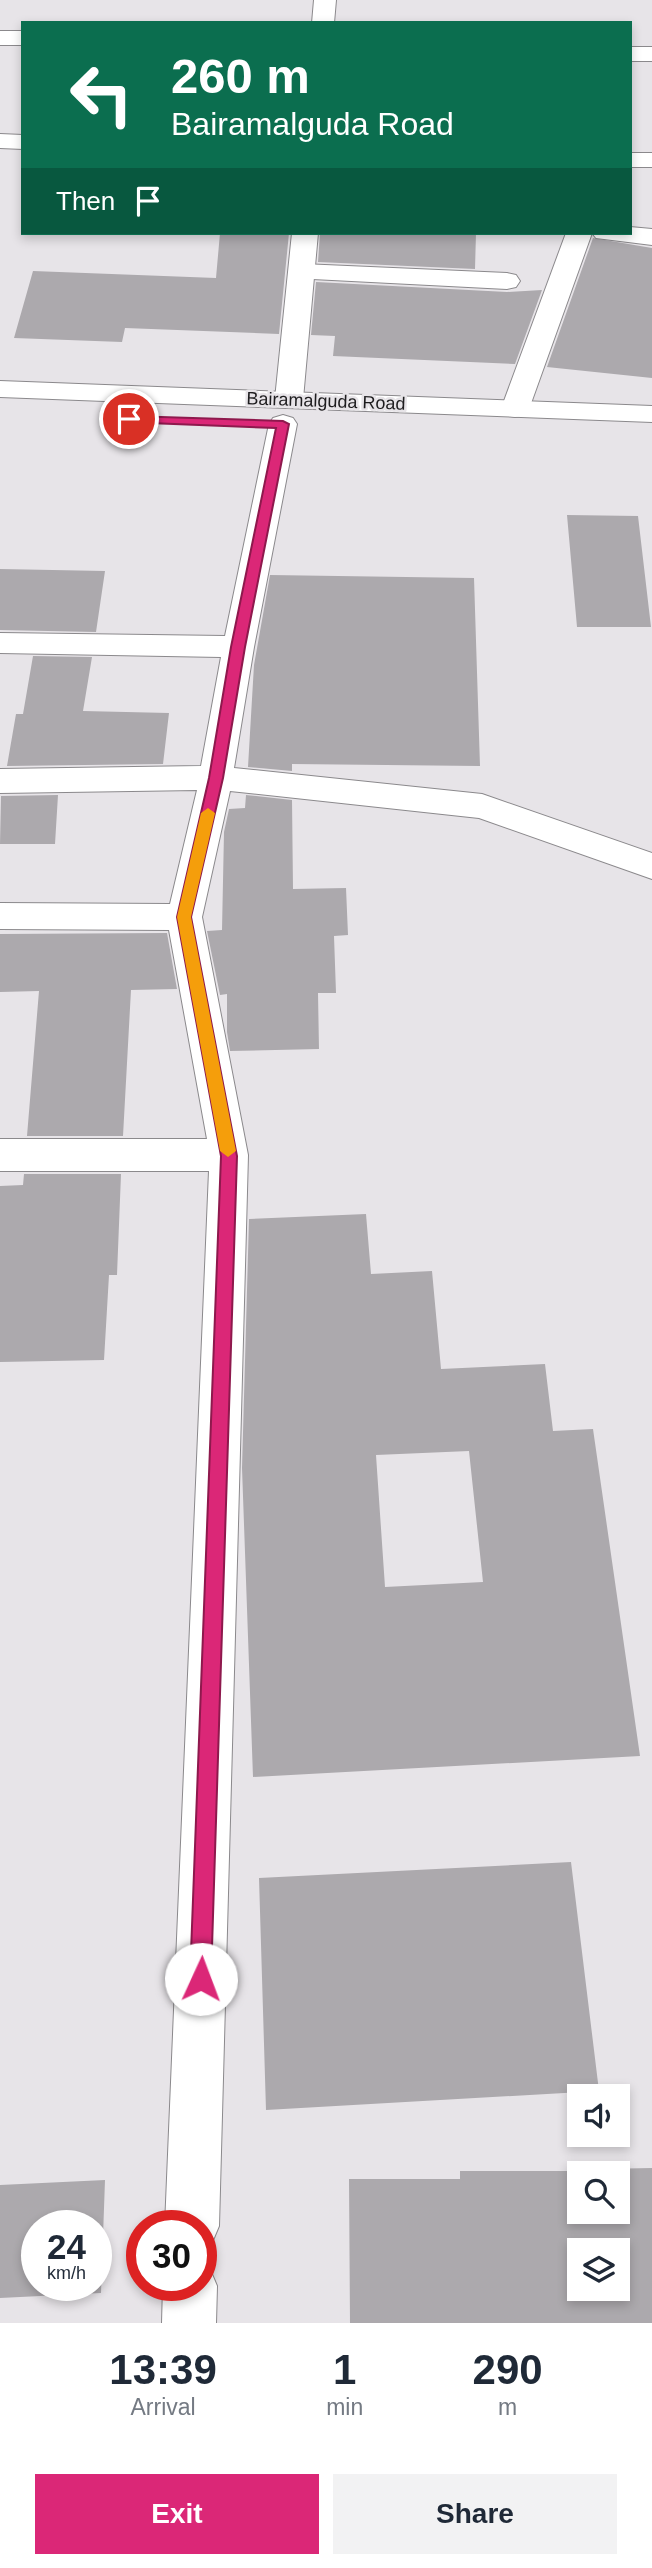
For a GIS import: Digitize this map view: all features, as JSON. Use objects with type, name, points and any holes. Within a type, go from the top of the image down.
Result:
[{"type":"street","points":[[323,21],[325,0]]},
{"type":"street","points":[[0,38],[21,38]]},
{"type":"street","points":[[632,54],[652,54]]},
{"type":"street","points":[[0,141],[21,142]]},
{"type":"street","points":[[632,160],[652,160]]},
{"type":"street","points":[[193,2210],[229,1156],[184,917],[216,778],[238,647],[286,412],[305,235]]},
{"type":"street","points":[[515,409],[578,235]]},
{"type":"street","points":[[628,235],[652,237]]},
{"type":"street","points":[[302,272],[506,281]]},
{"type":"street","name":"Bairamalguda Road","points":[[0,388],[652,440]]},
{"type":"street","name":"Bairamalguda Road","points":[[0,415],[515,409],[652,414]]},
{"type":"street","points":[[0,643],[238,647]]},
{"type":"street","points":[[0,782],[216,778],[482,806],[652,866]]},
{"type":"street","points":[[0,916],[184,917]]},
{"type":"street","points":[[0,1155],[229,1156]]},
{"type":"street","points":[[181,2323],[189,2323],[190,2301]]},
{"type":"building","points":[[220,235],[289,235],[279,334],[125,328],[122,342],[14,338],[33,271],[216,278]]},
{"type":"building","points":[[320,235],[476,235],[475,269],[318,262]]},
{"type":"building","points":[[593,238],[652,248],[652,378],[547,367]]},
{"type":"building","points":[[316,282],[507,292],[542,290],[515,364],[333,356],[335,336],[311,335]]},
{"type":"building","points":[[567,515],[638,516],[651,627],[577,627]]},
{"type":"building","points":[[0,569],[105,571],[96,632],[0,630]]},
{"type":"building","points":[[270,575],[474,578],[480,766],[292,764],[292,771],[248,767],[254,665]]},
{"type":"building","points":[[33,656],[92,657],[83,711],[169,713],[163,764],[7,766],[16,714],[23,714]]},
{"type":"building","points":[[58,795],[55,844],[0,844],[1,796]]},
{"type":"building","points":[[246,795],[292,800],[293,889],[346,888],[348,935],[334,936],[336,993],[318,993],[319,1049],[230,1051],[227,994],[220,995],[207,931],[222,930],[224,832],[229,809],[245,808]]},
{"type":"building","points":[[167,933],[177,989],[131,990],[123,1136],[27,1136],[39,991],[0,992],[0,934]]},
{"type":"building","points":[[24,1174],[121,1174],[117,1275],[109,1275],[104,1360],[0,1362],[0,1186],[23,1185]]},
{"type":"building","points":[[366,1214],[371,1274],[432,1271],[441,1369],[545,1364],[553,1431],[593,1429],[640,1756],[253,1777],[242,1468],[249,1219]],"holes":[[[469,1451],[483,1582],[385,1587],[376,1455]]]},
{"type":"building","points":[[571,1862],[598,2084],[567,2084],[567,2093],[266,2110],[259,1878]]},
{"type":"building","points":[[630,2168],[652,2168],[652,2323],[350,2323],[349,2179],[460,2179],[460,2171],[567,2171],[567,2224],[630,2224]]},
{"type":"building","points":[[105,2180],[104,2210],[21,2210],[21,2297],[0,2298],[0,2185]]},
{"type":"slow traffic","points":[[208,813],[184,917],[228,1151]]},
{"type":"route","points":[[129,419],[283,424],[238,647],[216,778],[184,917],[229,1156],[201,1979]]}]
